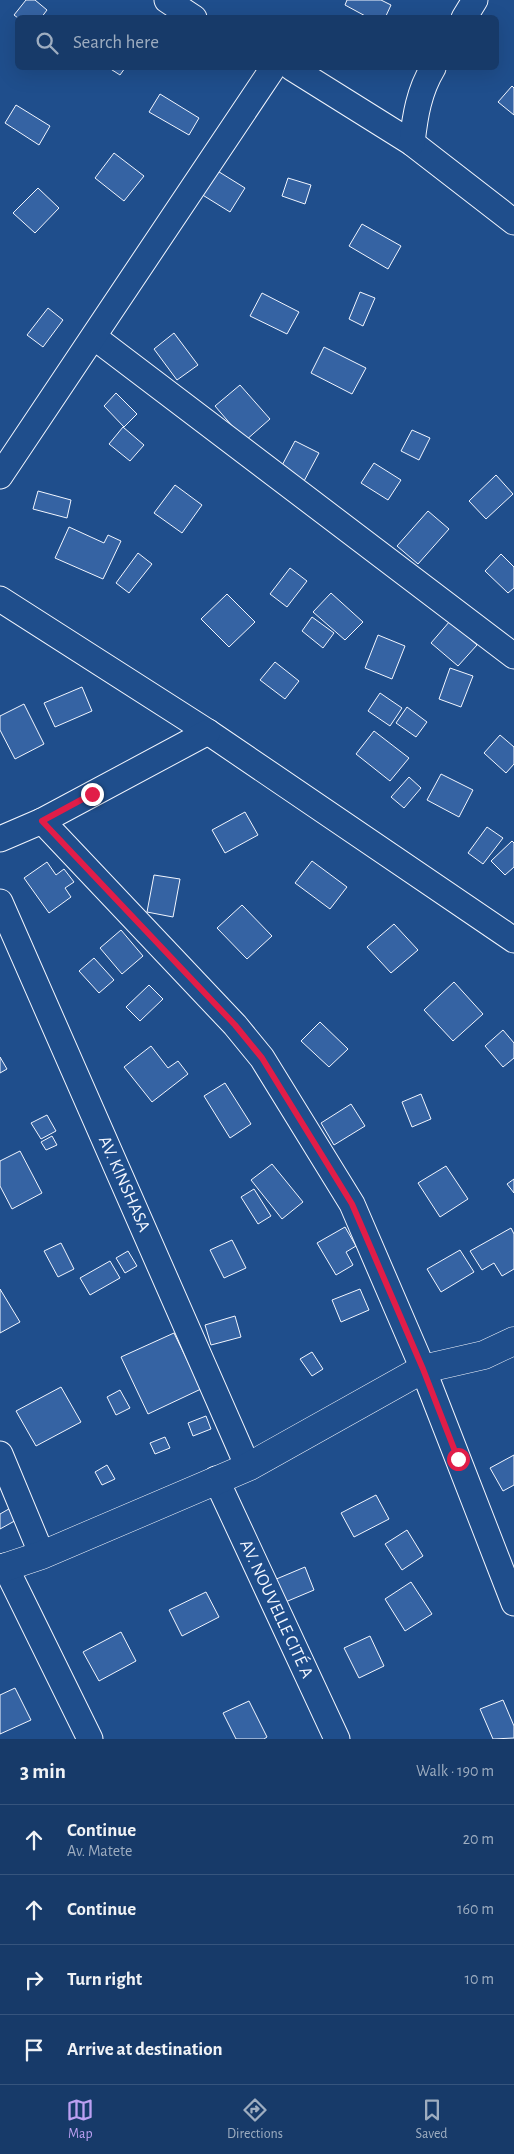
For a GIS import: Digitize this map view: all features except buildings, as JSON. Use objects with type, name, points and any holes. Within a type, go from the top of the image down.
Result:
[{"type":"highway","points":[[3,1568],[42,1555],[248,1466],[423,1369],[484,1355],[514,1341]]},
{"type":"street","points":[[167,0],[190,15]]},
{"type":"street","points":[[466,15],[475,0]]},
{"type":"street","points":[[0,476],[272,70]]},
{"type":"street","points":[[295,70],[412,142],[514,222]]},
{"type":"street","points":[[412,142],[415,115],[420,97],[432,70]]},
{"type":"street","points":[[94,337],[514,656]]},
{"type":"street","points":[[0,599],[208,732],[514,940]]},
{"type":"street","points":[[0,839],[42,821],[208,732]]},
{"type":"street","points":[[42,821],[235,1025],[262,1058],[352,1204],[423,1369],[514,1603]]},
{"type":"street","name":"AV. KINSHASA","points":[[0,902],[248,1466]]},
{"type":"street","points":[[0,1454],[42,1555]]},
{"type":"street","name":"AV. NOUVELLE CITÉ A","points":[[216,1479],[337,1739]]},
{"type":"street","points":[[3,1568],[90,1739]]},
{"type":"route","points":[[92,794],[42,821],[235,1025],[262,1058],[352,1204],[423,1369],[458,1459]]}]
